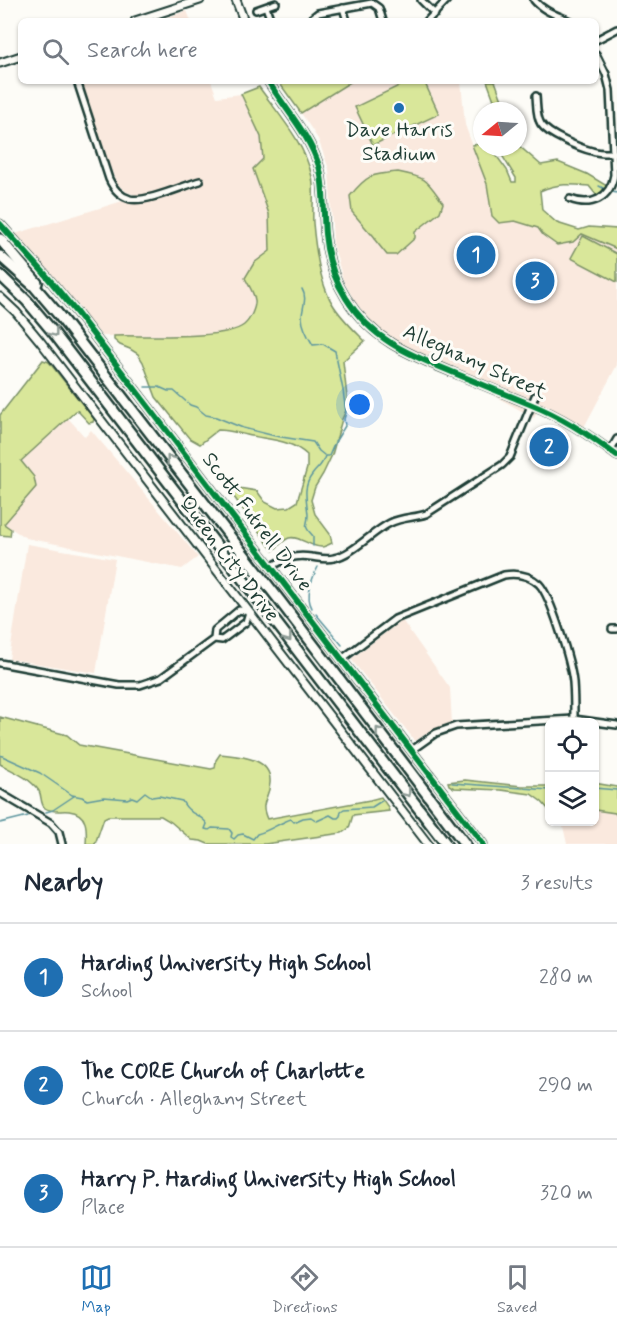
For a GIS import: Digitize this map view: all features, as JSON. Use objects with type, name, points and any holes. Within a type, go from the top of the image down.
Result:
[{"type":"highway","points":[[0,238],[27,270],[58,314],[465,844]]},
{"type":"highway","points":[[0,256],[27,279],[58,314]]},
{"type":"highway","points":[[0,275],[27,301],[53,332],[446,844]]},
{"type":"street","points":[[144,18],[200,0]]},
{"type":"street","points":[[236,0],[242,18]]},
{"type":"street","points":[[421,0],[435,14]]},
{"type":"street","points":[[430,18],[447,0]]},
{"type":"street","points":[[534,0],[543,9],[563,18]]},
{"type":"street","points":[[256,10],[276,3]]},
{"type":"street","points":[[313,18],[318,13],[372,3],[379,8],[382,18]]},
{"type":"street","points":[[266,7],[270,18]]},
{"type":"street","points":[[343,8],[346,18]]},
{"type":"street","points":[[599,38],[617,29]]},
{"type":"street","points":[[0,63],[18,57]]},
{"type":"street","points":[[570,199],[580,202],[597,200],[610,189],[614,175],[616,153],[608,79],[599,60]]},
{"type":"street","points":[[77,84],[109,179],[121,194],[130,199],[146,199],[200,181]]},
{"type":"street","name":"Alleghany Street","points":[[270,84],[301,129],[315,157],[321,179],[325,235],[330,262],[343,292],[356,313],[379,336],[402,351],[532,405],[572,426],[614,454]]},
{"type":"street","points":[[536,96],[538,117],[548,131],[594,152],[616,153]]},
{"type":"street","name":"Scott Futrell Drive","points":[[0,224],[76,312],[483,844]]},
{"type":"street","name":"Queen City Drive","points":[[0,297],[40,340],[428,844]]},
{"type":"street","points":[[271,567],[298,555],[325,560],[338,557],[389,523],[426,514],[502,465],[510,457],[535,396]]},
{"type":"street","points":[[614,454],[617,439]]},
{"type":"street","points":[[342,659],[395,619],[504,575],[518,574],[538,583],[550,602],[570,667],[574,692],[574,718]]},
{"type":"street","points":[[0,663],[119,685],[140,685],[161,678],[214,639],[216,630],[239,610],[249,612],[246,622],[222,640],[214,639]]},
{"type":"street","points":[[412,750],[436,733],[452,726],[545,721]]},
{"type":"street","points":[[599,722],[617,725]]},
{"type":"street","points":[[0,793],[51,823],[61,837],[62,844]]},
{"type":"shaded area","points":[[187,11],[190,18],[165,18]]},
{"type":"shaded area","points":[[82,84],[212,84],[217,97],[241,94],[261,137],[263,159],[253,169],[269,214],[270,251],[254,263],[255,299],[253,311],[244,325],[228,332],[209,335],[102,336],[15,234],[139,196],[127,192],[117,184]]},
{"type":"shaded area","points":[[347,84],[461,84],[465,125],[473,146],[473,156],[477,156],[497,210],[543,227],[617,234],[617,365],[582,431],[539,408],[534,418],[386,335],[372,323],[355,302],[343,280],[333,243],[329,169],[318,139],[301,113]]},
{"type":"shaded area","points":[[68,418],[85,437],[91,430],[198,557],[182,569],[26,538],[4,524],[36,487],[34,477],[20,461]]},
{"type":"shaded area","points":[[27,544],[115,559],[96,673],[9,659]]},
{"type":"shaded area","points":[[402,620],[450,688],[452,724],[434,729],[415,741],[351,659]]},
{"type":"shaded area","points":[[599,807],[617,808],[617,844],[567,844],[563,826],[599,826]]},
{"type":"green space","points":[[280,84],[347,84],[301,113]]},
{"type":"green space","points":[[403,84],[425,84],[439,114],[373,145],[355,107]]},
{"type":"green space","points":[[488,84],[496,84],[503,102],[495,102]]},
{"type":"green space","points":[[259,87],[290,130],[309,165],[313,183],[315,242],[321,275],[328,295],[347,323],[365,341],[343,361],[348,406],[332,455],[315,487],[311,500],[315,514],[330,534],[332,543],[322,547],[289,538],[273,551],[226,486],[257,491],[265,502],[277,508],[289,507],[297,502],[307,468],[307,455],[286,443],[226,430],[218,430],[200,444],[189,438],[156,397],[138,354],[114,340],[114,336],[182,336],[220,333],[244,325],[250,317],[255,300],[245,278],[254,263],[270,251],[269,214],[253,169],[263,159],[261,137],[241,94]]},
{"type":"green space","points":[[527,153],[541,165],[558,162],[587,174],[607,186],[605,191],[597,196],[589,186],[564,185],[546,188],[540,191],[542,210],[557,223],[579,230],[589,227],[617,229],[617,249],[582,234],[573,242],[557,245],[543,235],[538,228],[515,221],[499,223],[492,216],[487,184],[476,156],[497,156],[512,182],[516,182],[516,178],[502,156],[527,156]]},
{"type":"green space","points":[[398,172],[421,178],[443,203],[440,212],[415,232],[415,238],[396,255],[387,255],[352,212],[350,196],[370,177]]},
{"type":"green space","points":[[583,236],[617,254],[617,282],[571,258]]},
{"type":"green space","points":[[43,360],[49,362],[94,419],[89,423],[77,410],[21,461],[34,477],[36,487],[4,524],[11,529],[10,536],[0,535],[0,415]]},
{"type":"green space","points":[[0,717],[67,735],[79,745],[211,769],[215,768],[220,754],[260,763],[269,774],[270,783],[264,808],[267,819],[381,797],[389,811],[353,815],[349,828],[342,833],[265,844],[208,844],[192,840],[161,816],[108,816],[104,818],[95,844],[86,844],[86,827],[80,815],[69,811],[48,810],[42,804],[40,793],[31,782],[0,764]]},
{"type":"green space","points":[[465,780],[545,786],[545,805],[531,794],[454,788],[448,782]]},
{"type":"green space","points":[[599,784],[617,787],[617,816],[615,813],[599,811]]},
{"type":"waterway","points":[[599,186],[605,189]]},
{"type":"waterway","points":[[612,192],[617,193]]},
{"type":"waterway","points":[[302,289],[305,296],[302,317],[304,328],[313,345],[323,344],[335,351],[346,413],[345,426],[329,456],[325,456],[307,485],[306,526],[313,536],[313,546]]},
{"type":"waterway","points":[[145,387],[159,387],[174,391],[206,415],[243,428],[313,442],[324,455]]},
{"type":"waterway","points":[[312,608],[309,593],[318,567]]},
{"type":"waterway","points":[[316,614],[342,645]]},
{"type":"waterway","points":[[0,755],[40,773],[72,795],[87,800],[104,797],[137,799],[145,792],[152,797],[159,796],[182,801],[190,811],[205,821],[207,824],[205,829],[229,829],[234,839],[243,834],[253,839],[257,834],[291,819],[294,822],[311,817],[317,821],[330,815],[338,818],[344,809],[372,807],[383,800]]},
{"type":"waterway","points":[[452,783],[545,790]]},
{"type":"waterway","points":[[599,788],[617,790]]},
{"type":"waterway","points":[[46,812],[74,796]]},
{"type":"waterway","points":[[0,823],[28,816]]},
{"type":"cycle path","points":[[270,84],[315,154],[322,183],[327,251],[346,298],[367,325],[406,352],[554,415],[587,434],[617,456]]},
{"type":"cycle path","points":[[0,224],[76,312],[483,844]]},
{"type":"place","name":"Dave Harris Stadium","points":[[399,108]]},
{"type":"place","name":"Harding University High School","points":[[476,255]]},
{"type":"place","name":"Harry P. Harding University High School","points":[[535,281]]},
{"type":"place","name":"The CORE Church of Charlotte","points":[[549,447]]}]
